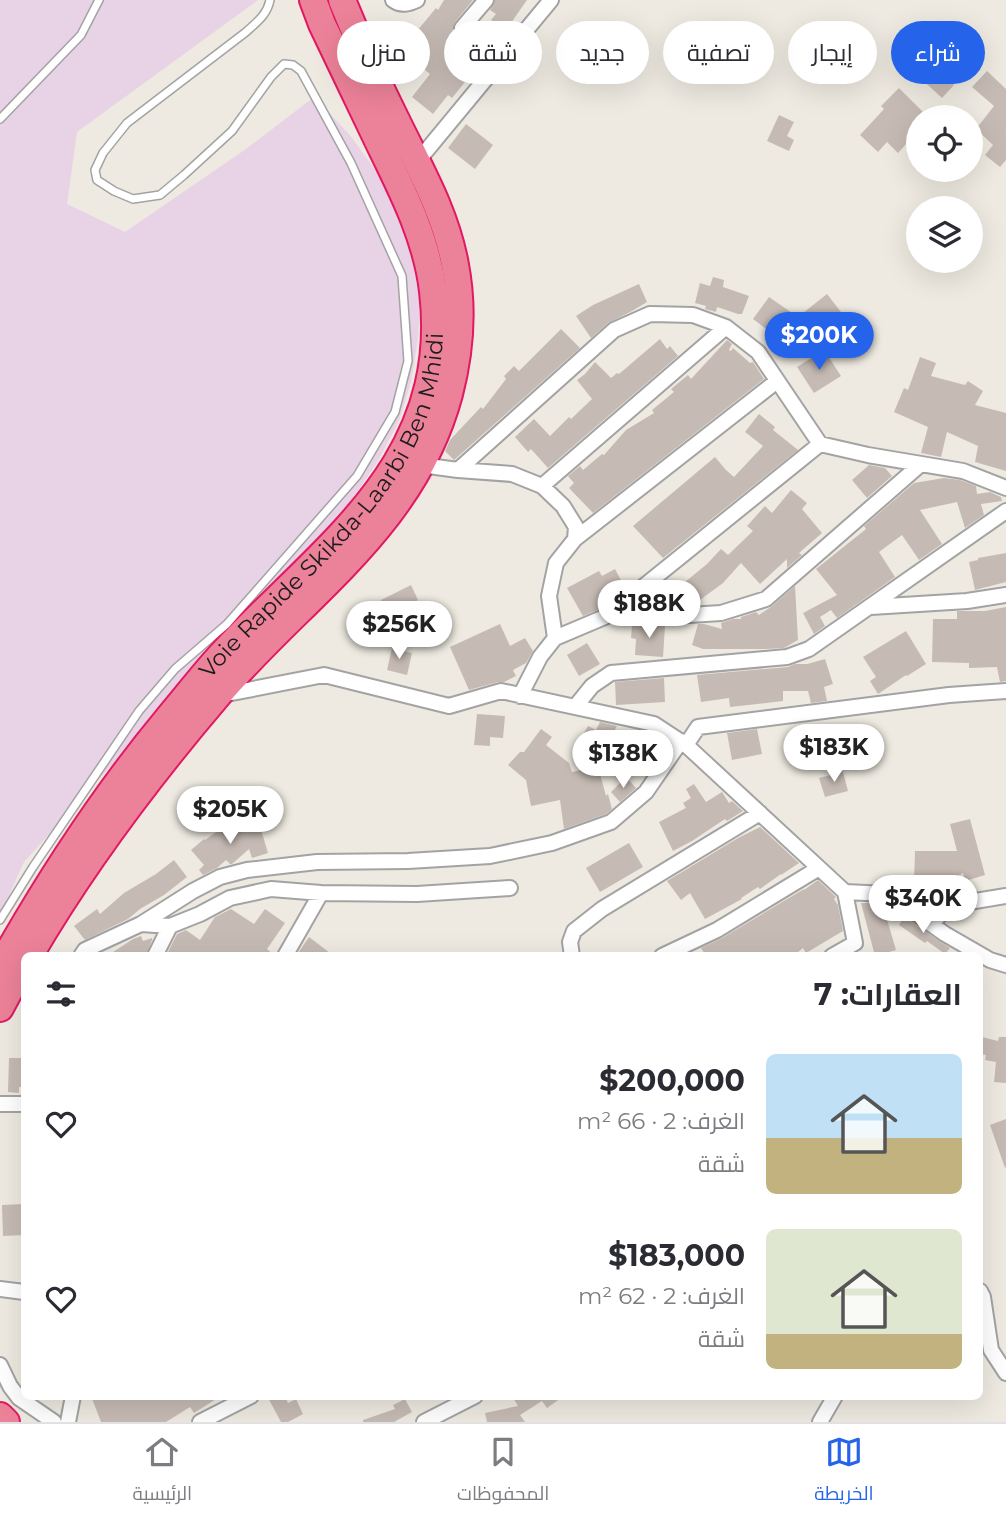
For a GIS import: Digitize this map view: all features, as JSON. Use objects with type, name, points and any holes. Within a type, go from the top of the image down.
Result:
[{"type":"highway","name":"Voie Rapide Skikda-Laarbi Ben Mhidi","points":[[31,952],[49,921],[172,749],[207,691],[223,653],[350,525],[382,485],[417,424],[433,358],[435,313],[426,253],[417,223],[313,0]]},
{"type":"highway","name":"Voie Rapide Skikda-Laarbi Ben Mhidi","points":[[0,967],[43,894],[136,759],[207,691],[243,667],[313,598],[378,528],[421,465],[444,410],[458,342],[459,297],[456,266],[447,227],[342,0]]},
{"type":"highway","points":[[0,1008],[21,969]]},
{"type":"highway","points":[[0,1416],[6,1422]]},
{"type":"street","points":[[393,0],[398,4],[417,0]]},
{"type":"street","points":[[468,21],[486,0]]},
{"type":"street","points":[[417,162],[551,0]]},
{"type":"street","points":[[458,470],[614,330],[650,314],[693,315],[726,327],[758,352],[820,444],[963,471],[1006,488]]},
{"type":"street","points":[[542,486],[726,327]]},
{"type":"street","points":[[555,638],[549,596],[556,563],[575,539],[777,381]]},
{"type":"street","points":[[520,695],[540,657],[555,638],[607,616],[820,444]]},
{"type":"street","points":[[623,603],[658,617],[721,612],[766,599],[921,464]]},
{"type":"street","points":[[421,465],[512,474],[542,486],[563,506],[576,527],[575,539]]},
{"type":"street","points":[[575,707],[592,687],[611,673],[787,657],[809,649],[1006,511]]},
{"type":"street","points":[[869,607],[967,601],[1006,595]]},
{"type":"street","points":[[207,691],[232,693],[324,675],[449,706],[501,691],[654,724],[683,743],[845,892],[855,943],[839,952]]},
{"type":"street","points":[[84,952],[141,924],[220,877],[247,870],[317,862],[408,861],[490,856],[552,843],[611,822],[646,792],[698,727],[948,695],[1006,691]]},
{"type":"street","points":[[571,952],[570,942],[574,931],[602,909],[760,813]]},
{"type":"street","points":[[670,952],[717,930],[819,868]]},
{"type":"street","points":[[141,924],[170,926],[230,898],[271,889],[321,893],[417,894],[510,888]]},
{"type":"street","points":[[845,892],[887,894],[976,952]]},
{"type":"street","points":[[287,952],[321,893]]},
{"type":"street","points":[[932,925],[944,909],[957,904],[1006,896]]},
{"type":"street","points":[[157,952],[170,926]]},
{"type":"street","points":[[983,956],[1006,965]]},
{"type":"street","points":[[0,1104],[21,1104]]},
{"type":"street","points":[[0,1289],[21,1292]]},
{"type":"street","points":[[983,1297],[991,1350],[1006,1373]]},
{"type":"street","points":[[0,1365],[21,1399]]},
{"type":"street","points":[[22,1400],[54,1422]]},
{"type":"street","points":[[68,1422],[72,1400]]},
{"type":"street","points":[[200,1422],[243,1400]]},
{"type":"street","points":[[424,1422],[467,1400]]},
{"type":"street","points":[[820,1422],[833,1400]]},
{"type":"lane","points":[[0,119],[81,35],[99,0]]},
{"type":"lane","points":[[0,920],[139,711],[174,669],[227,624],[357,477],[395,412],[408,361],[402,276],[351,163],[301,71],[293,65],[284,64],[271,77],[232,131],[160,195],[133,199],[97,180],[95,170],[103,153],[127,123],[246,32],[262,18],[270,0]]},
{"type":"shaded area","points":[[0,0],[258,0],[77,132],[67,204],[125,232],[246,149],[314,97],[349,134],[385,183],[402,224],[420,302],[418,339],[411,382],[399,421],[378,461],[351,501],[24,862],[0,915]]},
{"type":"building","points":[[444,0],[473,0],[456,21],[444,21],[444,84],[463,84],[452,98],[448,95],[433,114],[412,97],[422,84],[430,84],[430,21],[425,21],[436,8],[438,10]]},
{"type":"building","points":[[495,0],[527,0],[512,21],[492,21],[496,14],[490,10]]},
{"type":"building","points":[[987,71],[1006,89],[1006,160],[1000,167],[985,155],[993,145],[983,136],[983,120],[994,106],[972,87],[975,84],[985,84]]},
{"type":"building","points":[[927,84],[953,84],[942,98]]},
{"type":"building","points":[[899,88],[916,105],[906,105],[906,144],[898,153],[887,142],[878,152],[860,135],[884,109],[881,106]]},
{"type":"building","points":[[779,115],[794,122],[787,136],[794,140],[789,151],[767,141]]},
{"type":"building","points":[[466,124],[493,145],[475,169],[448,148]]},
{"type":"building","points":[[713,277],[724,280],[723,287],[749,296],[742,314],[717,307],[716,312],[695,303],[700,283],[710,286]]},
{"type":"building","points":[[639,284],[647,302],[608,323],[591,338],[576,316],[593,305]]},
{"type":"building","points":[[827,294],[841,312],[824,326],[817,317],[788,355],[768,340],[773,334],[753,319],[769,297],[798,317]]},
{"type":"building","points":[[561,329],[580,348],[454,460],[445,451],[450,440],[481,407],[483,409],[506,379],[504,376],[514,366],[519,371]]},
{"type":"building","points":[[660,339],[667,349],[670,346],[678,356],[548,468],[531,449],[528,452],[515,437],[534,419],[550,436],[592,399],[577,380],[595,362],[611,378]]},
{"type":"building","points":[[727,340],[732,344],[729,350],[733,348],[750,363],[753,362],[764,379],[593,513],[569,488],[574,483],[568,476],[580,466],[583,470],[604,455],[626,430],[654,413],[652,410],[674,392],[671,389],[688,375],[691,379]]},
{"type":"building","points":[[824,350],[841,376],[814,393],[797,367]]},
{"type":"building","points":[[920,357],[936,363],[931,376],[965,385],[968,381],[983,391],[975,405],[1006,413],[1006,471],[975,462],[978,446],[947,432],[941,457],[921,453],[928,427],[894,412],[904,388],[908,390]]},
{"type":"building","points":[[759,414],[775,427],[773,430],[798,450],[663,558],[633,526],[715,457],[734,477],[763,446],[745,432]]},
{"type":"building","points":[[869,465],[885,468],[892,476],[867,498],[852,480]]},
{"type":"building","points":[[944,478],[976,486],[977,494],[990,492],[1001,497],[1002,501],[981,504],[984,515],[965,528],[957,502],[920,510],[942,544],[919,560],[902,535],[879,552],[895,577],[837,618],[831,610],[820,617],[825,626],[814,634],[803,613],[837,595],[816,569],[866,529],[864,526],[914,483]]},
{"type":"building","points":[[791,490],[807,503],[802,509],[822,533],[799,553],[802,555],[787,568],[787,559],[760,584],[741,563],[723,583],[700,600],[685,582],[721,549],[728,555],[753,531],[747,526],[765,506],[772,513]]},
{"type":"building","points":[[1006,553],[1006,582],[975,590],[969,562]]},
{"type":"building","points":[[615,569],[624,586],[629,583],[630,585],[602,608],[583,616],[567,588],[599,571],[602,576]]},
{"type":"building","points":[[411,585],[418,600],[409,605],[414,616],[394,626],[381,600]]},
{"type":"building","points":[[795,586],[798,640],[784,648],[766,649],[703,649],[692,645],[698,624],[722,629],[721,623],[741,619],[756,612],[759,615]]},
{"type":"building","points":[[1006,607],[1006,681],[1000,682],[997,667],[969,668],[969,663],[932,662],[933,619],[957,619],[957,611],[985,611]]},
{"type":"building","points":[[500,624],[510,646],[525,638],[533,651],[526,663],[513,670],[516,676],[504,682],[469,690],[450,647]]},
{"type":"building","points":[[632,625],[665,626],[663,657],[635,655],[636,639],[631,638]]},
{"type":"building","points":[[906,631],[926,664],[878,694],[870,681],[876,677],[863,657]]},
{"type":"building","points":[[587,643],[600,664],[579,676],[567,655]]},
{"type":"building","points":[[392,648],[412,653],[407,675],[387,670]]},
{"type":"building","points":[[825,659],[833,684],[824,687],[827,701],[811,703],[808,691],[783,691],[783,701],[730,707],[729,698],[701,702],[697,675],[788,667]]},
{"type":"building","points":[[664,678],[665,702],[616,705],[615,682]]},
{"type":"building","points":[[477,714],[505,716],[503,738],[490,737],[490,746],[474,745]]},
{"type":"building","points":[[600,722],[617,726],[599,757],[577,745],[588,726],[596,730]]},
{"type":"building","points":[[541,729],[552,737],[546,745],[569,763],[572,772],[598,766],[612,809],[606,814],[564,829],[560,800],[531,806],[526,780],[508,765],[520,752],[524,752]]},
{"type":"building","points":[[757,729],[762,754],[732,760],[727,733]]},
{"type":"building","points":[[843,772],[848,791],[825,797],[819,778]]},
{"type":"building","points":[[626,777],[636,788],[620,802],[611,792]]},
{"type":"building","points":[[694,784],[706,802],[722,792],[729,803],[732,801],[743,811],[673,851],[659,822],[686,808],[683,803],[691,798],[686,789]]},
{"type":"building","points":[[970,819],[985,875],[965,881],[963,873],[948,882],[914,882],[915,851],[957,851],[950,824]]},
{"type":"building","points":[[237,822],[240,829],[259,823],[268,853],[252,858],[249,849],[232,864],[226,860],[203,875],[199,870],[204,865],[191,850],[222,828]]},
{"type":"building","points":[[760,827],[799,863],[760,889],[758,887],[705,919],[690,893],[681,900],[667,881]]},
{"type":"building","points":[[629,843],[643,867],[600,892],[586,868]]},
{"type":"building","points":[[174,860],[187,877],[128,919],[85,940],[74,926],[97,909],[100,914],[124,893]]},
{"type":"building","points":[[818,880],[836,897],[834,899],[838,905],[843,931],[808,952],[803,948],[798,952],[704,952],[701,948],[722,938]]},
{"type":"building","points":[[861,903],[876,903],[878,912],[886,916],[896,950],[874,952]]},
{"type":"building","points":[[231,909],[254,924],[265,909],[285,923],[267,949],[270,952],[168,952],[177,934],[186,930],[200,940],[215,917]]},
{"type":"building","points":[[904,917],[950,948],[942,952],[899,925]]},
{"type":"building","points":[[141,936],[143,941],[152,938],[148,952],[113,952]]},
{"type":"building","points":[[309,937],[329,952],[299,952]]},
{"type":"building","points":[[983,1037],[998,1041],[999,1037],[1006,1037],[1006,1083],[994,1082],[996,1062],[985,1060],[986,1055],[983,1054]]},
{"type":"building","points":[[9,1058],[21,1058],[19,1093],[8,1092]]},
{"type":"building","points":[[1006,1119],[1006,1167],[1005,1168],[990,1125]]},
{"type":"building","points":[[21,1204],[21,1235],[3,1236],[2,1205]]},
{"type":"building","points":[[93,1400],[215,1400],[194,1413],[190,1407],[166,1422],[101,1422]]},
{"type":"building","points":[[269,1400],[287,1400],[288,1403],[296,1400],[303,1414],[288,1422],[281,1422]]},
{"type":"building","points":[[406,1400],[412,1412],[394,1422],[363,1422],[395,1409],[393,1405]]},
{"type":"building","points":[[514,1400],[558,1400],[547,1408],[542,1401],[520,1415],[525,1422],[487,1422],[485,1413],[518,1406]]}]
